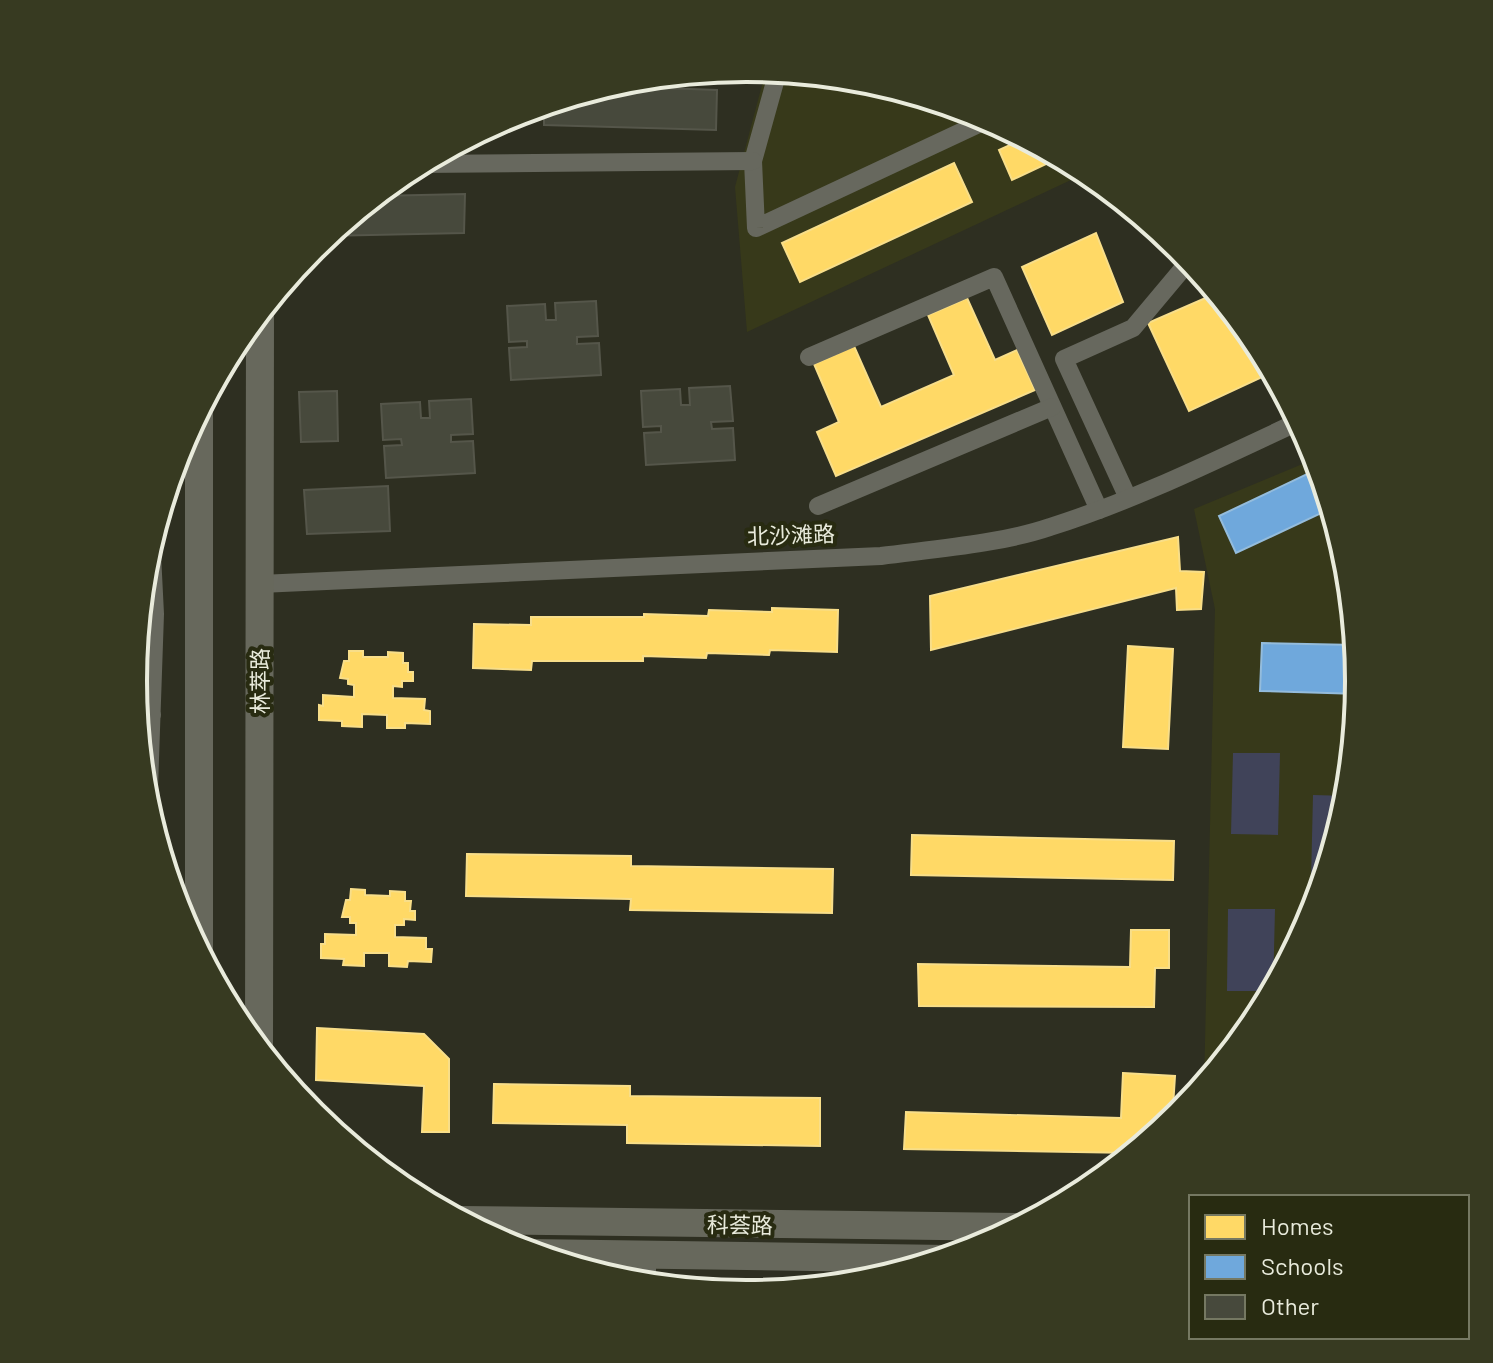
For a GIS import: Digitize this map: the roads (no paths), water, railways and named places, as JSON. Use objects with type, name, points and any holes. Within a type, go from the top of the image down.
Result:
[{"type":"main road","name":"林萃路","points":[[259,1030],[260,332]]},
{"type":"main road","points":[[199,438],[199,924]]},
{"type":"main road","name":"科荟路","points":[[484,1220],[995,1227]]},
{"type":"main road","name":"科荟路","points":[[570,1254],[909,1259]]},
{"type":"street","points":[[775,83],[753,161],[756,228],[973,127]]},
{"type":"street","points":[[444,164],[753,161]]},
{"type":"street","points":[[1128,498],[1064,359],[1133,328],[1182,270]]},
{"type":"street","points":[[809,357],[994,277],[1099,510]]},
{"type":"street","points":[[818,506],[1052,407]]},
{"type":"street","name":"北沙滩路","points":[[260,584],[881,556],[953,547],[1048,528],[1099,510],[1289,426]]},
{"type":"street","points":[[151,749],[157,614],[155,586]]},
{"type":"street","points":[[148,715],[154,715]]},
{"type":"street","points":[[647,1256],[647,1272]]}]
